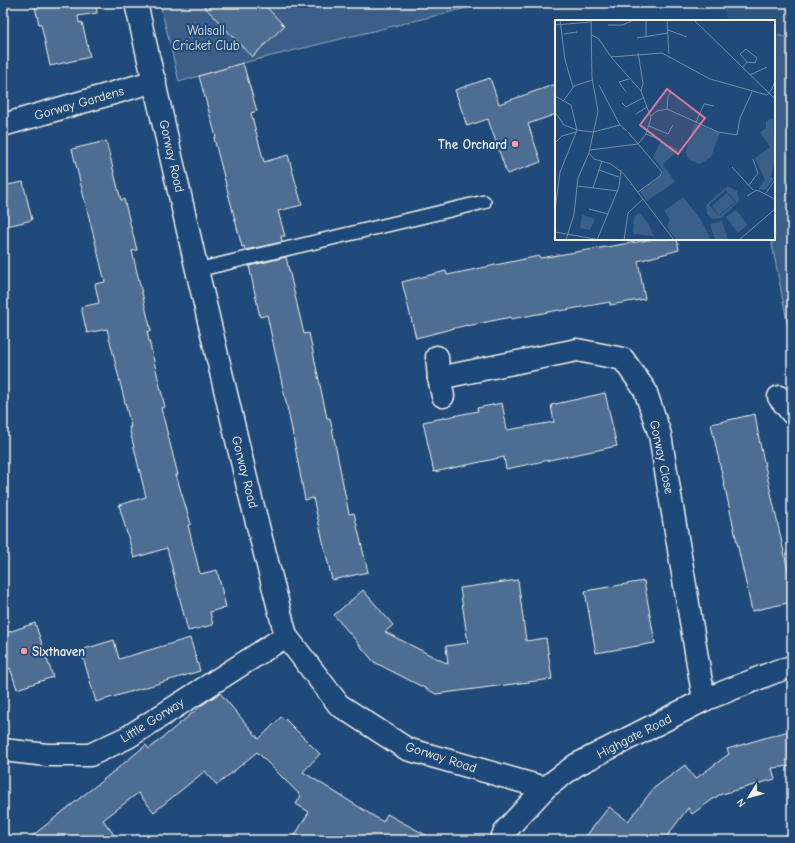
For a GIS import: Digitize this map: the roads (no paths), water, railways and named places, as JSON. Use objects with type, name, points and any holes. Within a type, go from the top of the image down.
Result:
[{"type":"street","name":"Gorway Road","points":[[136,3],[248,487],[286,636],[339,705],[407,749],[545,788]]},
{"type":"street","name":"Gorway Gardens","points":[[3,125],[155,81]]},
{"type":"street","name":"Gorway Close","points":[[440,377],[577,350],[623,359],[645,390],[660,435],[704,700]]},
{"type":"street","points":[[779,397],[792,414]]},
{"type":"street","name":"Little Gorway","points":[[3,750],[47,755],[90,755],[128,737],[286,636]]},
{"type":"street","name":"Highgate Road","points":[[501,840],[506,830],[545,788],[576,765],[704,700],[777,670],[792,667]]},
{"type":"lane","points":[[197,270],[484,202]]},
{"type":"place","name":"The Orchard","points":[[515,144]]},
{"type":"place","name":"Sixthaven","points":[[24,651]]},
{"type":"park label","name":"Walsall Cricket Club","points":[[206,38]]}]
